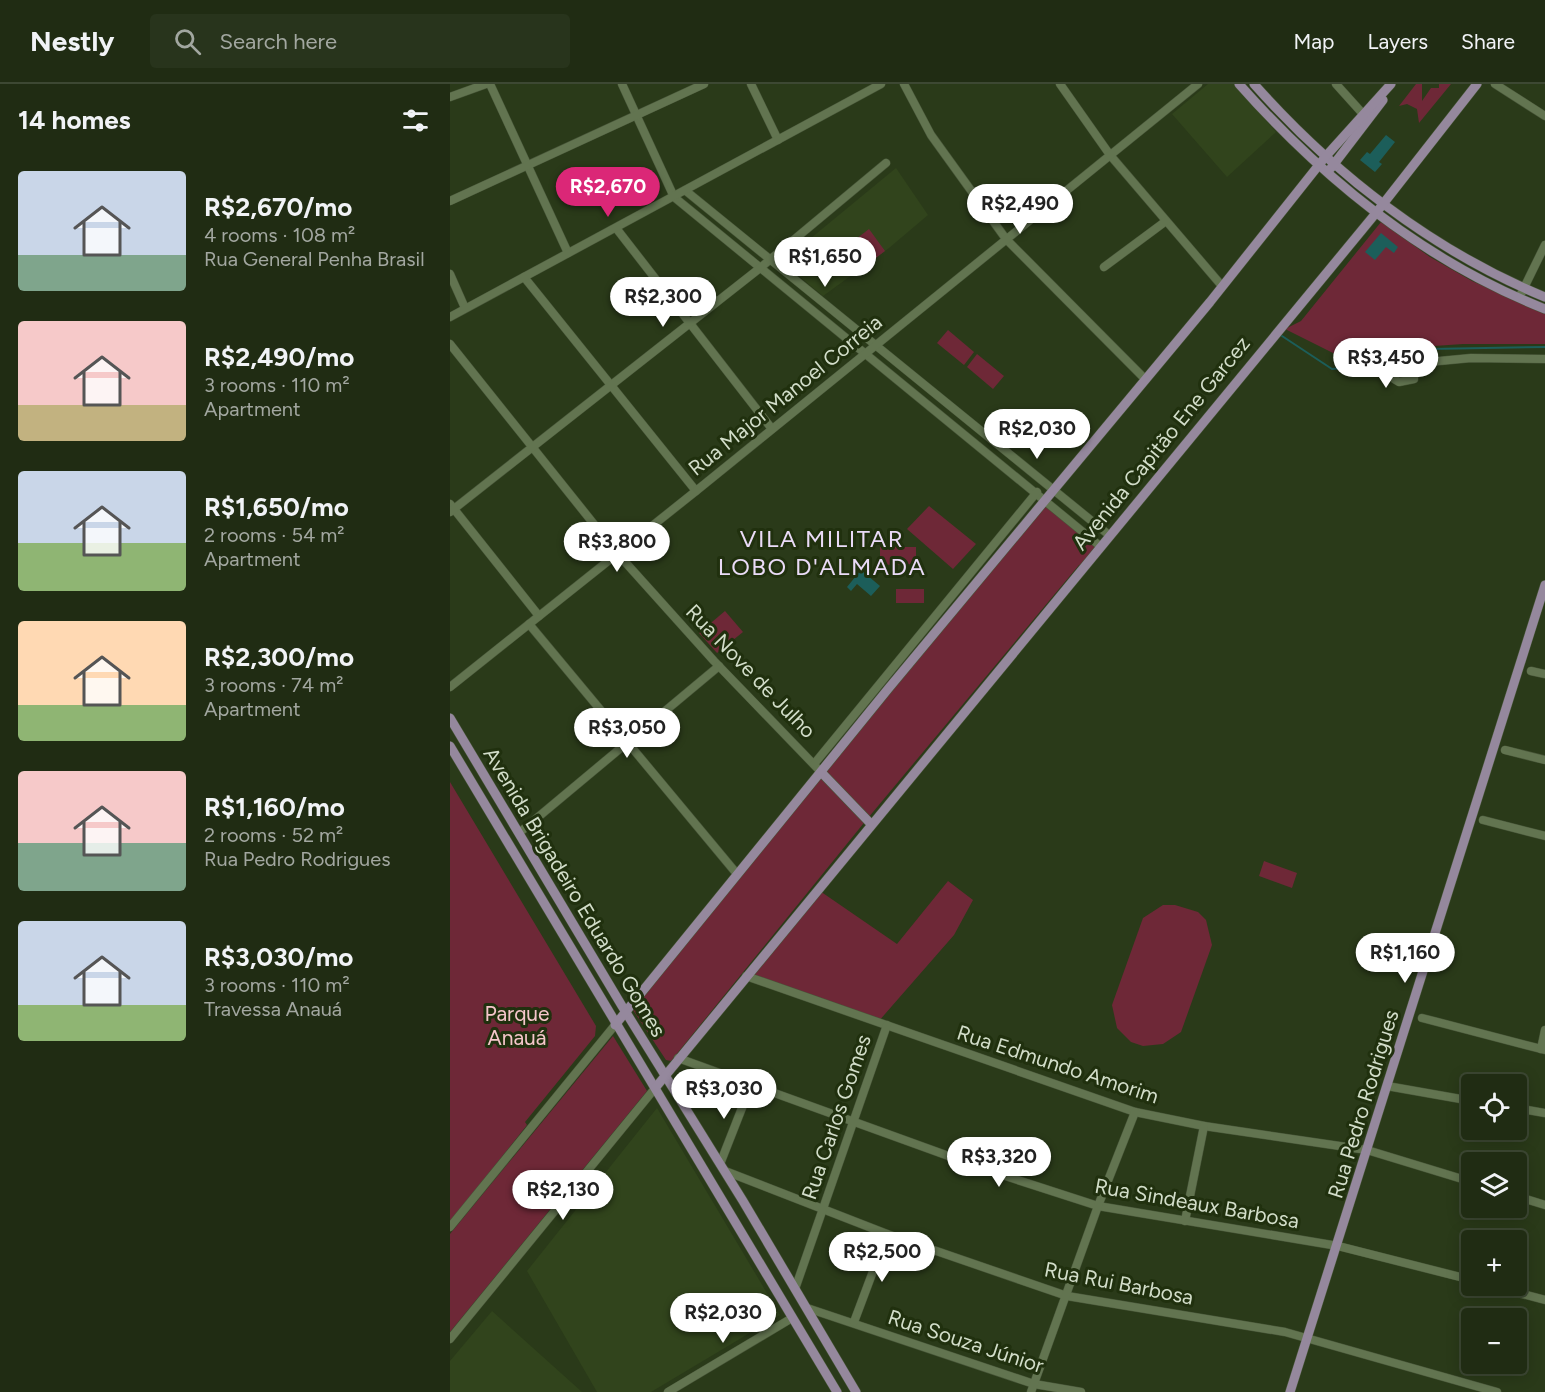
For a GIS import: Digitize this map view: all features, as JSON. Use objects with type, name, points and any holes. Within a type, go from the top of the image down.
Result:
[{"type":"main road","points":[[1239,84],[1269,118],[1376,213],[1458,268],[1545,309]]},
{"type":"main road","points":[[1254,84],[1326,156],[1382,203],[1456,252],[1545,297]]},
{"type":"main road","points":[[1328,172],[1392,84]]},
{"type":"main road","points":[[615,1025],[1222,286],[1319,164],[1392,84]]},
{"type":"main road","name":"Avenida Capitão Ene Garcez","points":[[656,1087],[1376,213],[1477,84]]},
{"type":"main road","name":"Rua Pedro Rodrigues","points":[[1290,1392],[1545,585]]},
{"type":"main road","name":"Avenida Brigadeiro Eduardo Gomes","points":[[450,718],[626,1012],[743,1200],[856,1392]]},
{"type":"main road","name":"Avenida Brigadeiro Eduardo Gomes","points":[[450,746],[615,1025],[656,1087],[837,1392]]},
{"type":"main road","points":[[821,772],[871,824]]},
{"type":"main road","points":[[727,1205],[736,1215],[741,1215],[745,1211],[743,1200]]},
{"type":"main road","points":[[742,1233],[740,1222],[742,1217],[749,1217],[757,1224]]},
{"type":"street","points":[[450,97],[488,84],[568,253]]},
{"type":"street","points":[[622,84],[674,197],[1037,492],[1100,546]]},
{"type":"street","points":[[450,201],[704,84]]},
{"type":"street","points":[[751,84],[778,140]]},
{"type":"street","points":[[450,317],[881,84]]},
{"type":"street","points":[[904,84],[931,135],[1006,239],[1145,379]]},
{"type":"street","points":[[1060,84],[1110,155],[1222,286]]},
{"type":"street","name":"Rua Major Manoel Correia","points":[[450,687],[696,491],[1198,84]]},
{"type":"street","points":[[1336,84],[1363,114]]},
{"type":"street","points":[[1495,84],[1545,116]]},
{"type":"street","points":[[539,616],[451,508],[760,268],[886,163]]},
{"type":"street","points":[[686,191],[1109,535]]},
{"type":"street","points":[[1104,267],[1166,221]]},
{"type":"street","points":[[615,228],[772,429]]},
{"type":"street","points":[[1519,298],[1545,245]]},
{"type":"street","points":[[450,274],[465,308]]},
{"type":"street","points":[[524,277],[696,491]]},
{"type":"street","name":"Rua Nove de Julho","points":[[450,344],[617,553],[718,666],[821,772]]},
{"type":"street","points":[[1414,364],[1471,358],[1545,359]]},
{"type":"street","points":[[941,414],[948,405]]},
{"type":"street","points":[[1022,480],[1029,471]]},
{"type":"street","points":[[814,764],[1037,492]]},
{"type":"street","points":[[529,624],[737,874]]},
{"type":"street","points":[[519,832],[718,666]]},
{"type":"street","points":[[1531,671],[1545,674]]},
{"type":"street","points":[[1505,750],[1545,760]]},
{"type":"street","points":[[1483,820],[1545,836]]},
{"type":"street","name":"Rua Edmundo Amorim","points":[[746,976],[1135,1112],[1204,1126],[1367,1150],[1461,1179]]},
{"type":"street","points":[[1422,1018],[1543,1049],[1545,1030]]},
{"type":"street","points":[[450,1227],[615,1025]]},
{"type":"street","name":"Rua Carlos Gomes","points":[[795,1289],[887,1025]]},
{"type":"street","name":"Rua Sindeaux Barbosa","points":[[678,1058],[1000,1175],[1098,1206],[1338,1246],[1461,1277]]},
{"type":"street","points":[[722,1167],[751,1085]]},
{"type":"street","points":[[1387,1086],[1461,1099]]},
{"type":"street","name":"Avenida Capitão Ene Garcez","points":[[450,1339],[656,1087]]},
{"type":"street","points":[[1527,1110],[1545,1113]]},
{"type":"street","points":[[1033,1388],[1098,1206],[1135,1112]]},
{"type":"street","points":[[1185,1221],[1204,1126]]},
{"type":"street","name":"Rua Rui Barbosa","points":[[722,1167],[822,1210],[1067,1296],[1240,1324],[1307,1339],[1497,1392]]},
{"type":"street","points":[[1527,1199],[1545,1204]]},
{"type":"street","points":[[854,1322],[887,1234]]},
{"type":"street","points":[[1527,1295],[1545,1300]]},
{"type":"street","name":"Rua Souza Júnior","points":[[807,1308],[854,1322],[1033,1388],[1081,1392]]},
{"type":"street","points":[[668,1392],[792,1318]]},
{"type":"shaded area","points":[[1208,84],[1234,84],[1276,132],[1227,177],[1172,114]]},
{"type":"shaded area","points":[[896,168],[928,215],[889,248],[823,296],[782,262]]},
{"type":"shaded area","points":[[657,1108],[780,1315],[651,1392],[597,1392],[527,1271]]},
{"type":"shaded area","points":[[492,1311],[582,1392],[450,1392],[450,1361]]},
{"type":"green space","points":[[1416,84],[1422,84],[1422,101],[1431,88],[1439,88],[1439,84],[1451,84],[1419,123],[1417,109],[1407,104],[1399,106]]},
{"type":"green space","points":[[1381,222],[1430,257],[1472,281],[1545,312],[1545,344],[1463,344],[1333,353],[1285,329],[1301,321]]},
{"type":"green space","points":[[869,229],[885,251],[859,271],[843,249]]},
{"type":"green space","points":[[948,330],[974,352],[964,365],[937,343]]},
{"type":"green space","points":[[977,354],[1004,376],[993,389],[967,367]]},
{"type":"green space","points":[[1045,499],[1100,546],[1088,562],[1079,565],[863,824],[671,1061],[666,1060],[633,1010]]},
{"type":"green space","points":[[929,506],[976,544],[953,569],[907,529]]},
{"type":"green space","points":[[880,547],[916,547],[916,564],[880,565]]},
{"type":"green space","points":[[896,589],[924,589],[924,603],[896,603]]},
{"type":"green space","points":[[725,611],[743,632],[717,653],[699,633]]},
{"type":"green space","name":"Parque Anauá","points":[[450,782],[596,1026],[595,1036],[525,1122],[527,1125],[450,1222]]},
{"type":"green space","points":[[1264,861],[1297,873],[1292,888],[1259,876]]},
{"type":"green space","points":[[948,881],[973,900],[954,935],[878,1022],[746,976],[817,889],[897,944]]},
{"type":"green space","points":[[1163,905],[1175,905],[1198,912],[1206,920],[1212,945],[1181,1032],[1163,1044],[1143,1046],[1131,1042],[1117,1028],[1112,1005],[1143,918]]},
{"type":"green space","points":[[613,1036],[647,1091],[450,1332],[450,1234]]},
{"type":"water","points":[[1386,135],[1395,142],[1379,162],[1382,164],[1375,172],[1360,160],[1367,152],[1370,154]]},
{"type":"water","points":[[1381,233],[1398,247],[1394,253],[1386,247],[1375,260],[1365,252]]},
{"type":"water","points":[[861,570],[880,586],[871,596],[857,584],[851,591],[847,587]]},
{"type":"waterway","points":[[1282,336],[1332,369],[1343,368],[1376,357],[1430,349],[1545,347]]},
{"type":"district","name":"VILA MILITAR LOBO D'ALMADA","points":[[822,552]]}]
